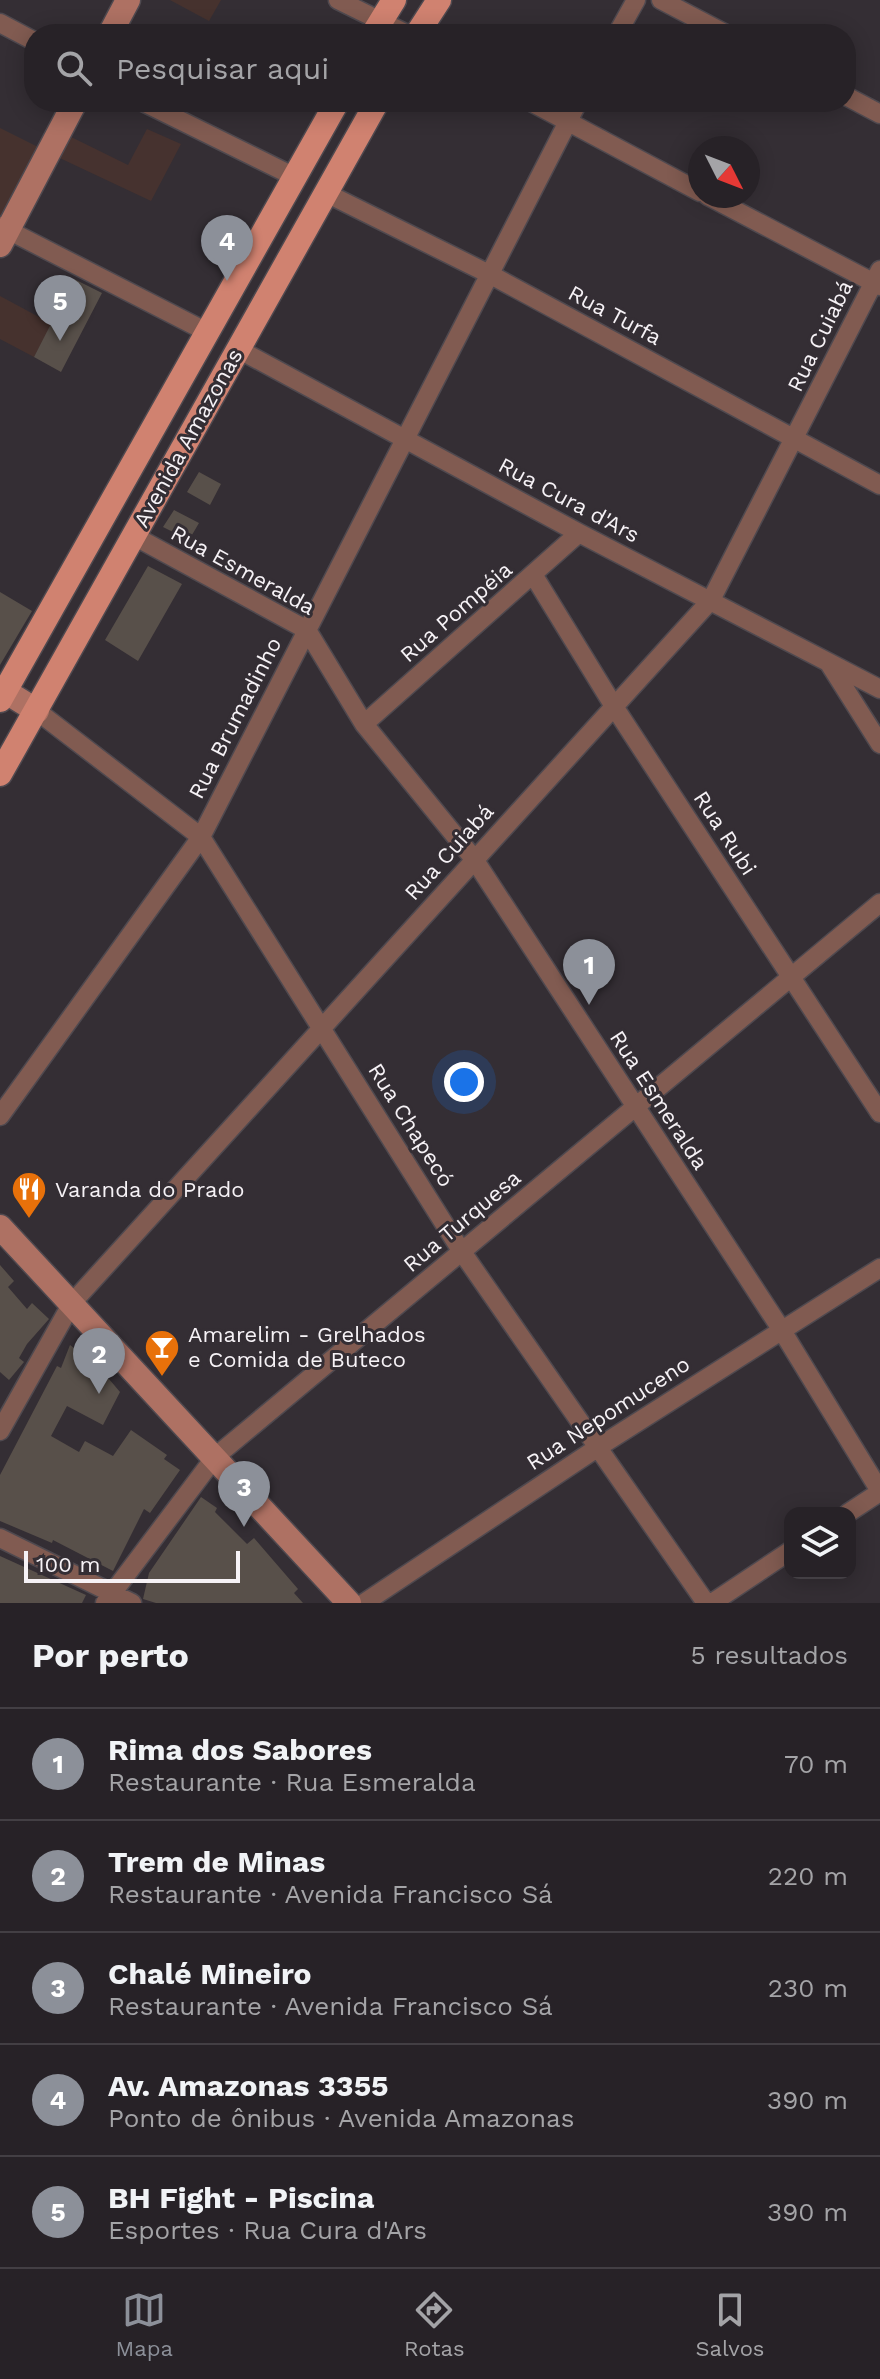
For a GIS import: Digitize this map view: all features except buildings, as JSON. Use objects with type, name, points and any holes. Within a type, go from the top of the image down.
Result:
[{"type":"main road","points":[[379,24],[394,0]]},
{"type":"main road","points":[[423,24],[439,0]]},
{"type":"main road","name":"Avenida Amazonas","points":[[2,693],[332,112]]},
{"type":"main road","name":"Avenida Amazonas","points":[[0,774],[371,112]]},
{"type":"street","points":[[115,24],[128,0]]},
{"type":"street","points":[[338,0],[371,24]]},
{"type":"street","points":[[623,24],[636,0]]},
{"type":"street","points":[[661,0],[707,24]]},
{"type":"street","points":[[0,23],[24,36]]},
{"type":"street","points":[[856,101],[880,114]]},
{"type":"street","points":[[70,112],[3,234],[209,333]]},
{"type":"street","points":[[163,112],[297,178]]},
{"type":"street","points":[[549,112],[688,186]]},
{"type":"street","name":"Rua Brumadinho","points":[[0,1116],[201,837],[572,112]]},
{"type":"street","name":"Rua Turfa","points":[[324,192],[491,275],[880,485]]},
{"type":"street","points":[[733,208],[878,279]]},
{"type":"street","name":"Rua Cuiabá","points":[[0,1431],[6,1412],[72,1303],[711,600],[878,279]]},
{"type":"street","name":"Rua Cura d'Ars","points":[[238,349],[579,533],[880,689]]},
{"type":"street","name":"Rua Pompéia","points":[[364,724],[579,533]]},
{"type":"street","name":"Rua Esmeralda","points":[[134,536],[307,630],[364,724],[474,859],[781,1329],[880,1491]]},
{"type":"street","name":"Rua Rubi","points":[[534,576],[615,708],[880,1113]]},
{"type":"street","points":[[828,663],[880,744]]},
{"type":"street","points":[[2,693],[37,711]]},
{"type":"street","name":"Rua Chapecó","points":[[37,711],[201,837],[462,1252],[709,1603]]},
{"type":"street","name":"Rua Turquesa","points":[[109,1598],[215,1457],[880,903]]},
{"type":"street","points":[[0,1227],[349,1603]]},
{"type":"street","name":"Rua Nepomuceno","points":[[364,1603],[600,1446],[880,1268]]},
{"type":"street","points":[[856,1508],[880,1491]]},
{"type":"street","points":[[0,1538],[109,1598],[132,1603]]},
{"type":"street","points":[[709,1603],[784,1555]]},
{"type":"shaded area","points":[[170,0],[221,0],[209,21]]},
{"type":"shaded area","points":[[0,128],[48,152],[12,222],[0,216]]},
{"type":"shaded area","points":[[147,129],[181,144],[151,201],[49,153],[61,132],[128,165]]},
{"type":"shaded area","points":[[0,296],[52,324],[34,357],[0,339]]},
{"type":"place","name":"Av. Amazonas 3355","points":[[227,281]]},
{"type":"place","name":"BH Fight - Piscina","points":[[60,341]]},
{"type":"place","name":"Rima dos Sabores","points":[[589,1005]]},
{"type":"place","name":"Varanda do Prado","points":[[29,1220]]},
{"type":"place","name":"Amarelim - Grelhados e Comida de Buteco","points":[[162,1378]]},
{"type":"place","name":"Trem de Minas","points":[[99,1394]]},
{"type":"place","name":"Chalé Mineiro","points":[[244,1527]]}]
